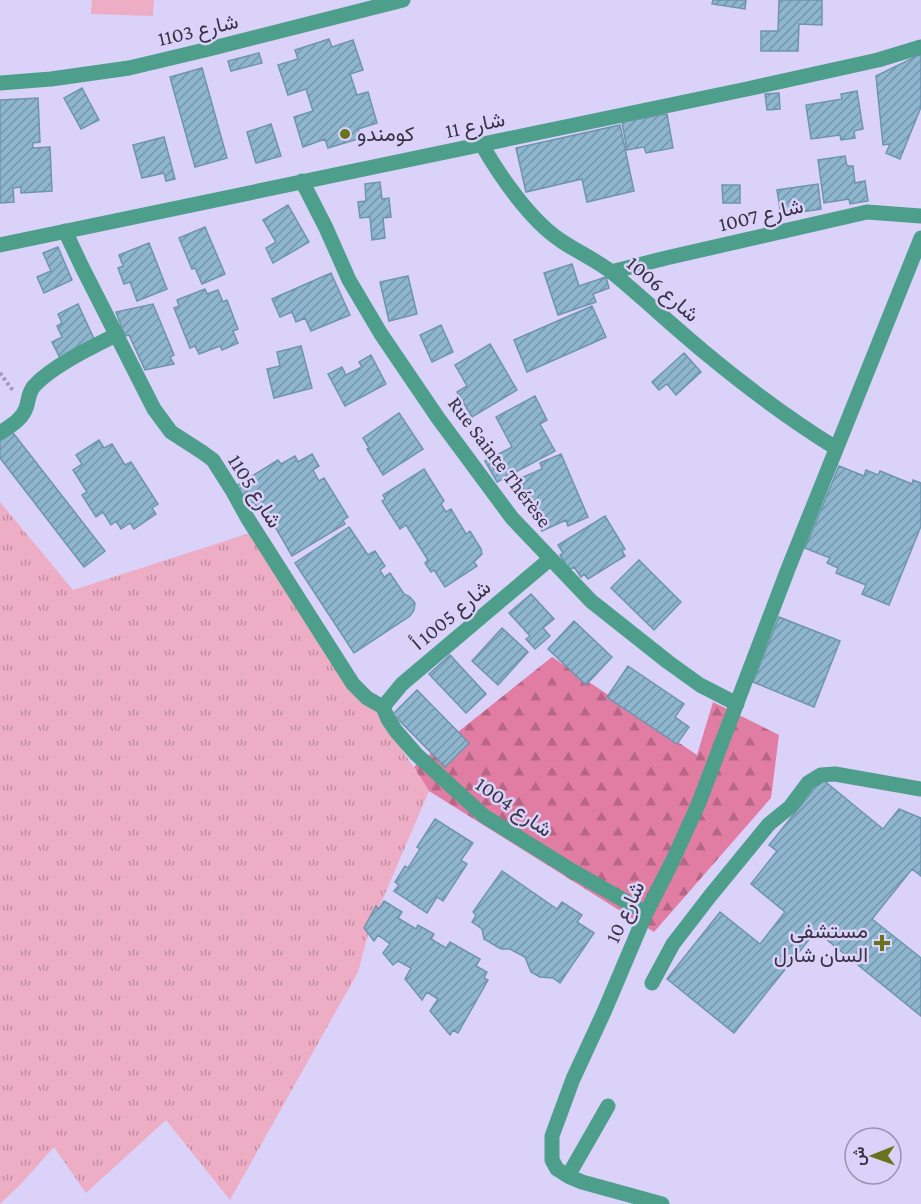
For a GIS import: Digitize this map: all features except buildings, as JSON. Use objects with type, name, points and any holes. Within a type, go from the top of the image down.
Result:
[{"type":"street","name":"شارع 1103","points":[[0,83],[51,80],[129,68],[403,0]]},
{"type":"street","name":"شارع 11","points":[[0,245],[878,60],[921,47]]},
{"type":"street","name":"شارع 1006","points":[[482,145],[496,169],[537,220],[558,239],[600,263],[733,376],[801,427],[836,448]]},
{"type":"street","name":"Rue Sainte Thérèse","points":[[302,181],[349,280],[381,334],[438,418],[512,518],[591,602],[700,685],[737,704]]},
{"type":"street","name":"شارع 1007","points":[[611,272],[867,212],[921,216]]},
{"type":"street","name":"شارع 1105","points":[[65,231],[162,422],[171,432],[213,460],[341,668],[360,693],[383,707]]},
{"type":"street","name":"شارع 10","points":[[568,1176],[557,1169],[552,1160],[554,1127],[646,913],[698,805],[788,569],[921,238]]},
{"type":"street","points":[[0,433],[21,417],[26,409],[30,390],[38,382],[75,357],[116,335]]},
{"type":"street","name":"شارع 1005 أ","points":[[383,707],[402,684],[550,559]]},
{"type":"street","name":"شارع 1004","points":[[383,707],[396,731],[416,754],[484,816],[646,913]]},
{"type":"street","points":[[652,983],[673,944],[710,896],[769,824],[790,807],[808,783],[821,775],[835,774],[921,789]]},
{"type":"street","points":[[608,1106],[568,1176],[662,1204]]},
{"type":"green space","points":[[92,0],[154,0],[153,16],[91,14]]},
{"type":"green space","points":[[0,502],[73,590],[259,530],[429,791],[369,931],[358,972],[230,1200],[166,1120],[86,1193],[54,1147],[0,1204]]},
{"type":"green space","points":[[552,657],[697,755],[713,702],[779,735],[771,798],[654,932],[429,791],[414,767]]},
{"type":"place","name":"كومندو","points":[[345,134]]},
{"type":"place","name":"مستشفى السان شارل","points":[[882,943]]}]
